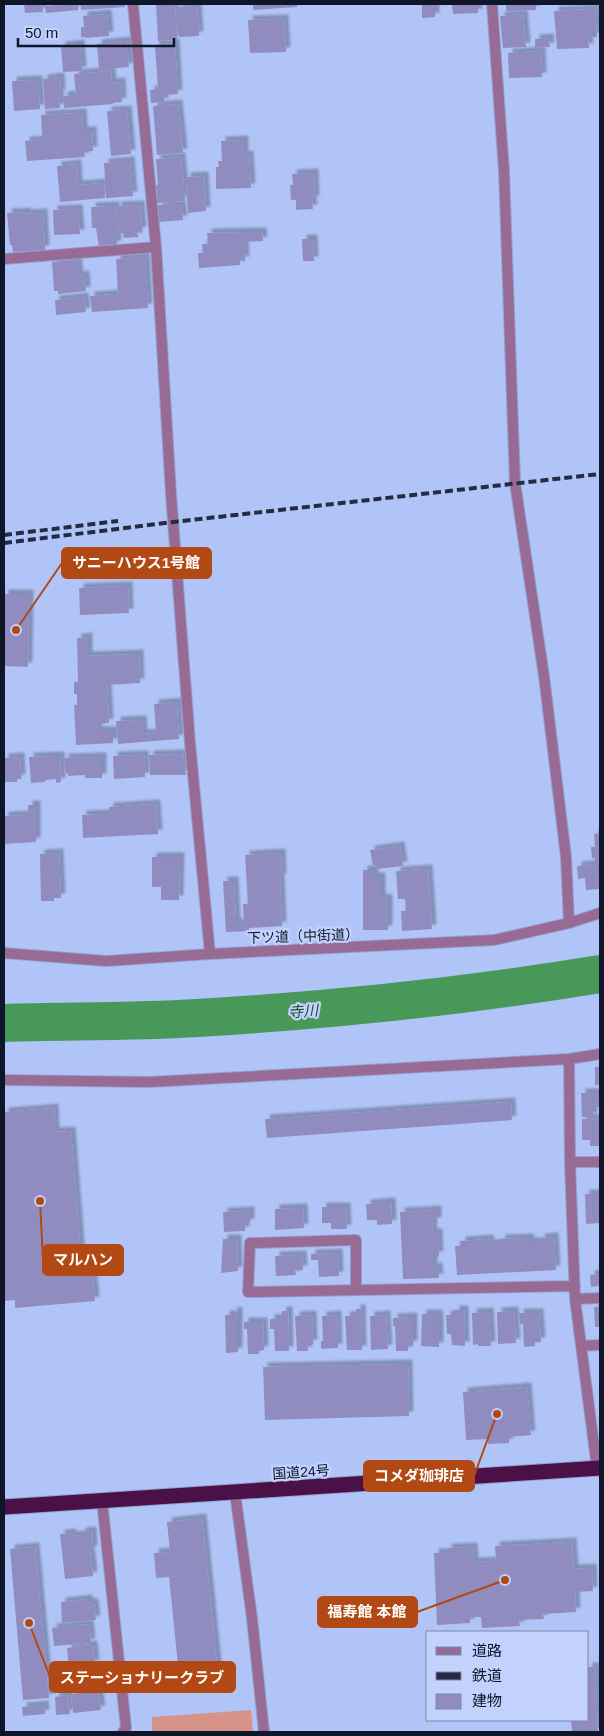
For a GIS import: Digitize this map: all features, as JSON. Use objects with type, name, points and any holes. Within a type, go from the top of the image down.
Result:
[{"type":"highway","name":"国道24号","points":[[4,1507],[599,1468]]},
{"type":"street","points":[[133,4],[156,247],[171,494],[188,724],[210,954]]},
{"type":"street","points":[[492,4],[504,171],[515,482],[544,676],[566,856],[569,923]]},
{"type":"street","points":[[4,259],[156,247]]},
{"type":"street","name":"下ツ道（中街道）","points":[[4,953],[106,961],[494,940],[569,923],[600,913]]},
{"type":"street","points":[[4,1080],[149,1082],[569,1059],[600,1054]]},
{"type":"street","points":[[569,1059],[574,1286],[599,1468]]},
{"type":"street","points":[[570,1162],[600,1162]]},
{"type":"street","points":[[356,1290],[356,1240],[250,1243],[248,1292],[574,1286]]},
{"type":"street","points":[[575,1299],[600,1298]]},
{"type":"street","points":[[581,1346],[600,1345]]},
{"type":"street","points":[[235,1493],[252,1618],[264,1732]]},
{"type":"street","points":[[102,1500],[126,1728],[122,1732]]},
{"type":"shaded area","points":[[251,1710],[253,1732],[152,1732],[152,1717]]},
{"type":"building","points":[[24,4],[42,4],[43,12],[25,13]]},
{"type":"building","points":[[78,4],[78,10],[46,13],[45,6]]},
{"type":"building","points":[[81,4],[124,4],[125,7],[81,10]]},
{"type":"building","points":[[156,4],[175,4],[177,40],[158,41]]},
{"type":"building","points":[[253,4],[297,4],[297,7],[253,10]]},
{"type":"building","points":[[422,4],[435,4],[435,17],[422,18]]},
{"type":"building","points":[[452,4],[478,4],[478,13],[453,14]]},
{"type":"building","points":[[506,4],[536,4],[536,10],[506,11]]},
{"type":"building","points":[[197,6],[199,36],[179,37],[177,7]]},
{"type":"building","points":[[595,9],[597,37],[588,37],[589,48],[557,49],[554,11]]},
{"type":"building","points":[[107,14],[109,36],[81,37],[81,27],[84,27],[83,16]]},
{"type":"building","points":[[523,14],[526,47],[503,48],[500,16]]},
{"type":"building","points":[[284,19],[286,52],[250,53],[248,20]]},
{"type":"building","points":[[549,38],[550,47],[535,48],[535,39]]},
{"type":"building","points":[[127,41],[129,67],[99,70],[97,44]]},
{"type":"building","points":[[175,43],[178,94],[164,95],[164,102],[151,103],[150,90],[158,89],[155,45]]},
{"type":"building","points":[[80,44],[82,71],[63,72],[61,46]]},
{"type":"building","points":[[541,51],[542,77],[509,78],[508,53]]},
{"type":"building","points":[[111,71],[112,83],[121,82],[122,102],[64,108],[63,96],[76,95],[74,74]]},
{"type":"building","points":[[60,77],[60,108],[45,109],[43,79]]},
{"type":"building","points":[[38,80],[40,109],[14,111],[12,81]]},
{"type":"building","points":[[178,104],[183,153],[157,155],[153,106]]},
{"type":"building","points":[[127,110],[131,154],[111,156],[107,111]]},
{"type":"building","points":[[82,113],[83,131],[92,131],[93,151],[84,151],[85,157],[27,161],[25,141],[39,140],[39,137],[42,136],[41,115]]},
{"type":"building","points":[[244,140],[244,156],[249,155],[251,188],[216,189],[216,167],[219,167],[218,161],[222,161],[221,141]]},
{"type":"building","points":[[181,157],[185,201],[157,203],[156,159]]},
{"type":"building","points":[[130,161],[133,196],[106,198],[104,163]]},
{"type":"building","points":[[77,164],[78,185],[104,183],[105,198],[60,202],[57,166]]},
{"type":"building","points":[[314,173],[315,200],[312,200],[313,209],[296,210],[296,200],[291,200],[290,185],[293,185],[292,174]]},
{"type":"building","points":[[204,176],[206,211],[188,213],[186,177]]},
{"type":"building","points":[[181,204],[183,220],[159,222],[158,205]]},
{"type":"building","points":[[140,205],[142,231],[137,232],[138,237],[124,238],[123,233],[119,234],[117,206]]},
{"type":"building","points":[[115,206],[117,245],[99,247],[96,228],[92,228],[91,207]]},
{"type":"building","points":[[78,209],[80,234],[54,235],[53,210]]},
{"type":"building","points":[[26,212],[26,214],[43,213],[45,250],[13,252],[12,245],[10,245],[7,213]]},
{"type":"building","points":[[262,232],[263,241],[244,242],[245,261],[240,260],[240,265],[199,268],[198,253],[203,253],[202,244],[208,244],[207,233]]},
{"type":"building","points":[[302,239],[313,239],[314,261],[303,261]]},
{"type":"building","points":[[145,257],[148,308],[92,312],[90,296],[118,294],[116,259]]},
{"type":"building","points":[[77,260],[79,276],[85,275],[86,291],[58,294],[58,291],[54,291],[52,262]]},
{"type":"building","points":[[84,297],[86,312],[56,315],[55,300]]},
{"type":"building","points":[[128,586],[129,613],[80,615],[79,588]]},
{"type":"building","points":[[4,594],[29,594],[28,667],[4,666]]},
{"type":"building","points":[[88,637],[88,656],[139,654],[140,683],[107,685],[109,723],[97,724],[98,731],[113,731],[113,743],[76,745],[74,705],[77,705],[77,694],[74,694],[74,682],[78,682],[77,638]]},
{"type":"building","points":[[179,702],[179,707],[177,707],[179,739],[118,744],[116,721],[142,720],[143,734],[156,733],[154,704]]},
{"type":"building","points":[[183,754],[186,775],[150,775],[149,755]]},
{"type":"building","points":[[144,755],[145,777],[114,779],[113,756]]},
{"type":"building","points":[[60,756],[61,782],[56,783],[56,779],[31,783],[29,757]]},
{"type":"building","points":[[20,757],[21,779],[17,779],[17,782],[5,782],[4,758]]},
{"type":"building","points":[[102,757],[102,778],[85,778],[85,775],[68,776],[68,773],[65,773],[64,758]]},
{"type":"building","points":[[156,804],[158,834],[83,838],[82,815],[109,814],[109,807]]},
{"type":"building","points":[[28,805],[36,805],[36,842],[4,844],[4,816],[28,815]]},
{"type":"building","points":[[600,833],[600,889],[586,890],[585,878],[578,879],[577,866],[595,864],[595,858],[592,858],[591,847],[595,847],[594,834]]},
{"type":"building","points":[[400,846],[403,866],[377,869],[376,865],[373,866],[370,850]]},
{"type":"building","points":[[59,853],[61,898],[54,898],[54,901],[41,901],[40,854]]},
{"type":"building","points":[[281,853],[282,926],[249,928],[249,931],[226,932],[223,881],[234,881],[236,923],[244,923],[243,904],[248,904],[245,855]]},
{"type":"building","points":[[152,857],[180,857],[179,900],[161,900],[161,887],[152,887]]},
{"type":"building","points":[[428,869],[432,929],[402,931],[401,911],[406,911],[405,899],[398,899],[396,871]]},
{"type":"building","points":[[363,870],[374,870],[374,877],[381,877],[381,898],[388,899],[388,930],[363,930]]},
{"type":"building","points":[[595,1067],[600,1067],[600,1085],[595,1085]]},
{"type":"building","points":[[581,1093],[600,1093],[600,1107],[593,1107],[593,1117],[582,1117]]},
{"type":"building","points":[[511,1102],[512,1120],[267,1138],[265,1119]]},
{"type":"building","points":[[54,1108],[55,1132],[71,1131],[82,1271],[92,1270],[95,1301],[15,1308],[15,1300],[4,1301],[4,1112]]},
{"type":"building","points":[[600,1118],[600,1146],[590,1146],[590,1140],[582,1140],[582,1119]]},
{"type":"building","points":[[585,1194],[600,1194],[600,1223],[586,1224]]},
{"type":"building","points":[[391,1202],[392,1224],[377,1225],[377,1220],[367,1220],[366,1204]]},
{"type":"building","points":[[322,1207],[346,1207],[347,1229],[331,1229],[331,1223],[322,1223]]},
{"type":"building","points":[[303,1208],[304,1228],[275,1230],[275,1209]]},
{"type":"building","points":[[437,1210],[437,1222],[432,1222],[433,1233],[438,1233],[439,1256],[433,1256],[433,1268],[438,1267],[439,1278],[403,1279],[400,1212]]},
{"type":"building","points":[[250,1211],[250,1223],[245,1224],[245,1231],[224,1232],[223,1212]]},
{"type":"building","points":[[554,1237],[556,1270],[457,1275],[455,1246],[461,1246],[461,1241],[489,1239],[490,1244],[501,1243],[501,1239],[529,1238],[530,1242],[541,1242],[540,1238]]},
{"type":"building","points":[[223,1239],[237,1239],[238,1271],[221,1273]]},
{"type":"building","points":[[338,1253],[339,1276],[319,1277],[318,1260],[311,1260],[311,1254]]},
{"type":"building","points":[[302,1255],[303,1270],[295,1270],[296,1275],[276,1276],[275,1256]]},
{"type":"building","points":[[600,1274],[600,1286],[591,1287],[590,1275]]},
{"type":"building","points":[[594,1307],[600,1307],[600,1327],[595,1327]]},
{"type":"building","points":[[356,1309],[361,1309],[362,1350],[347,1350],[345,1316],[356,1316]]},
{"type":"building","points":[[455,1310],[464,1310],[465,1346],[452,1345],[451,1334],[447,1334],[446,1315],[455,1315]]},
{"type":"building","points":[[233,1311],[238,1312],[238,1352],[226,1353],[225,1315],[233,1315]]},
{"type":"building","points":[[282,1311],[288,1311],[289,1351],[275,1351],[274,1329],[270,1329],[270,1319],[282,1318]]},
{"type":"building","points":[[514,1311],[516,1343],[498,1344],[497,1312]]},
{"type":"building","points":[[489,1312],[491,1346],[473,1345],[472,1313]]},
{"type":"building","points":[[519,1313],[539,1313],[541,1342],[535,1342],[535,1346],[524,1347],[523,1324],[520,1324]]},
{"type":"building","points":[[422,1314],[438,1314],[439,1347],[421,1346]]},
{"type":"building","points":[[312,1315],[313,1344],[308,1344],[308,1351],[297,1351],[295,1316]]},
{"type":"building","points":[[337,1315],[338,1348],[321,1349],[321,1341],[323,1341],[322,1316]]},
{"type":"building","points":[[386,1315],[388,1349],[371,1350],[370,1316]]},
{"type":"building","points":[[413,1317],[413,1345],[408,1345],[408,1351],[396,1351],[393,1318]]},
{"type":"building","points":[[244,1322],[263,1322],[264,1350],[259,1351],[259,1354],[248,1354],[247,1329],[244,1329]]},
{"type":"building","points":[[408,1364],[409,1416],[265,1420],[263,1367]]},
{"type":"building","points":[[527,1387],[531,1435],[509,1437],[509,1443],[488,1444],[488,1439],[466,1440],[463,1392]]},
{"type":"building","points":[[202,1518],[218,1675],[186,1678],[185,1664],[178,1665],[169,1577],[156,1578],[154,1553],[170,1552],[167,1522]]},
{"type":"building","points":[[92,1531],[93,1550],[90,1550],[93,1576],[65,1579],[60,1534],[72,1533],[72,1536],[81,1535],[81,1532]]},
{"type":"building","points":[[572,1542],[574,1569],[592,1568],[593,1591],[575,1592],[576,1612],[543,1614],[544,1619],[519,1620],[520,1626],[482,1628],[481,1617],[470,1617],[470,1623],[437,1625],[434,1553],[448,1553],[447,1548],[473,1547],[474,1562],[496,1561],[495,1546]]},
{"type":"building","points":[[35,1547],[49,1698],[23,1700],[10,1549]]},
{"type":"building","points":[[88,1599],[88,1603],[92,1602],[94,1604],[96,1620],[62,1623],[61,1602]]},
{"type":"building","points":[[89,1624],[91,1643],[54,1646],[52,1628]]},
{"type":"building","points":[[93,1645],[95,1664],[69,1668],[67,1648]]},
{"type":"building","points":[[589,1667],[595,1667],[598,1732],[572,1732],[571,1721],[589,1721]]},
{"type":"building","points":[[98,1690],[101,1710],[73,1713],[71,1694]]},
{"type":"building","points":[[68,1695],[70,1714],[56,1715],[55,1697]]},
{"type":"building","points":[[44,1705],[45,1714],[23,1716],[22,1707]]},
{"type":"waterway","name":"寺川","points":[[4,1023],[125,1021],[298,1011],[450,995],[600,974]]},
{"type":"railway","points":[[4,543],[600,474]]},
{"type":"railway","points":[[4,535],[118,521]]},
{"type":"place","name":"サニーハウス1号館","points":[[16,630]]},
{"type":"place","name":"マルハン","points":[[40,1201]]},
{"type":"place","name":"コメダ珈琲店","points":[[497,1414]]},
{"type":"place","name":"福寿館 本館","points":[[505,1580]]},
{"type":"place","name":"ステーショナリークラブ","points":[[29,1623]]}]
